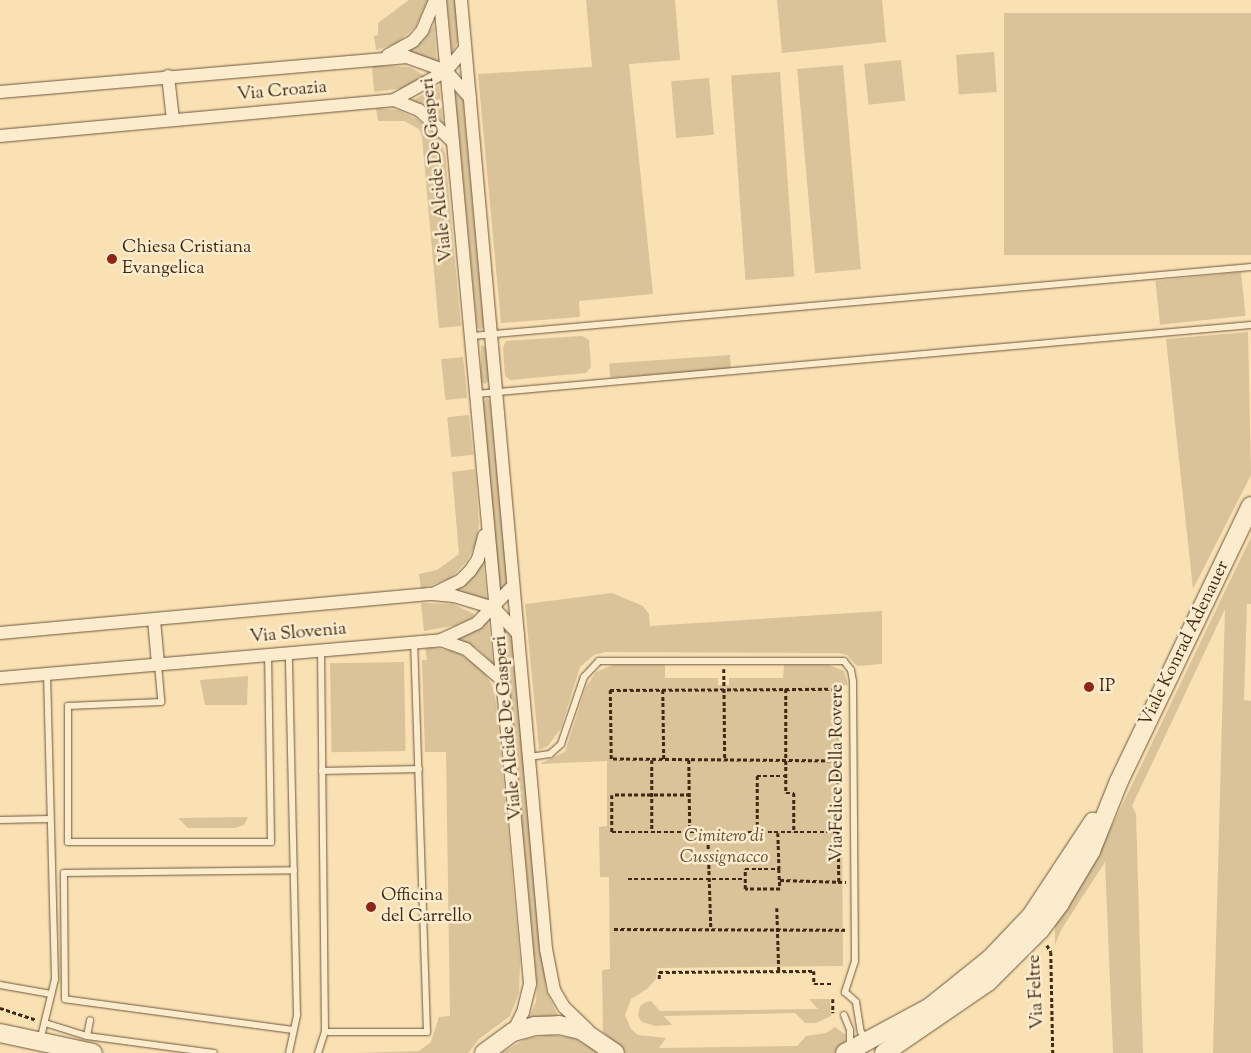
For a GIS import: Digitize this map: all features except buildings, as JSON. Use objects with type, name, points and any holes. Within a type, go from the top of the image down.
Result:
[{"type":"main road","name":"Viale Konrad Adenauer","points":[[884,1053],[990,981],[1040,930],[1091,851],[1118,782],[1251,506]]},
{"type":"main road","name":"Viale Konrad Adenauer","points":[[847,1052],[930,1007],[969,978],[1009,940],[1050,890],[1118,782]]},
{"type":"main road","points":[[484,1053],[513,1032],[535,1026],[559,1025],[581,1030],[602,1041],[615,1053]]},
{"type":"main road","points":[[0,1033],[40,1042],[72,1041],[93,1053]]},
{"type":"street","name":"Via Croazia","points":[[386,56],[417,36],[429,20],[435,0]]},
{"type":"street","name":"Viale Alcide De Gasperi","points":[[440,0],[472,336],[486,526],[530,984],[523,1012],[513,1032]]},
{"type":"street","name":"Viale Alcide De Gasperi","points":[[461,0],[529,757],[551,978],[564,1008],[602,1041]]},
{"type":"street","name":"Via Croazia","points":[[0,136],[394,100],[446,71],[465,48]]},
{"type":"street","name":"Via Croazia","points":[[0,92],[386,56],[407,57],[446,71],[470,98]]},
{"type":"street","points":[[168,76],[173,120]]},
{"type":"street","name":"Via Croazia","points":[[394,100],[419,110],[453,142]]},
{"type":"street","name":"Via Slovenia","points":[[432,594],[460,581],[470,570],[478,559],[486,526]]},
{"type":"street","name":"Via Slovenia","points":[[0,678],[442,640],[477,623],[514,586]]},
{"type":"street","name":"Via Slovenia","points":[[0,633],[432,594],[454,596],[494,608]]},
{"type":"street","points":[[494,608],[518,634]]},
{"type":"street","points":[[154,620],[158,664]]},
{"type":"street","name":"Via Slovenia","points":[[442,640],[466,649],[502,680]]},
{"type":"lane","points":[[472,336],[1251,267]]},
{"type":"lane","points":[[476,394],[1251,325]]},
{"type":"lane","points":[[325,1032],[427,1032],[414,642]]},
{"type":"lane","points":[[318,1053],[325,1032],[321,649]]},
{"type":"lane","points":[[289,652],[297,1015],[289,1053]]},
{"type":"lane","points":[[158,664],[161,702],[68,706],[68,842],[271,842],[268,654]]},
{"type":"lane","name":"Via Felice Della Rovere","points":[[529,757],[550,754],[561,744],[584,677],[599,661],[844,661],[852,670],[853,681],[855,961],[845,992],[856,1002],[861,1032],[870,1041]]},
{"type":"lane","points":[[40,1042],[54,979],[47,674]]},
{"type":"lane","points":[[322,771],[419,769]]},
{"type":"lane","points":[[0,820],[50,819]]},
{"type":"lane","points":[[293,1030],[65,999],[64,873],[294,870]]},
{"type":"lane","points":[[0,985],[51,994]]},
{"type":"lane","points":[[844,1015],[850,1030],[847,1052]]},
{"type":"lane","points":[[87,1036],[90,1020]]},
{"type":"lane","points":[[44,1023],[72,1041],[87,1036],[214,1053]]},
{"type":"path","points":[[724,678],[724,760]]},
{"type":"path","points":[[786,689],[786,793],[794,793],[794,832]]},
{"type":"path","points":[[780,880],[841,882],[837,689],[610,690],[611,759],[838,761]]},
{"type":"path","points":[[663,690],[664,760]]},
{"type":"path","points":[[652,760],[652,832]]},
{"type":"path","points":[[689,760],[690,832]]},
{"type":"path","points":[[757,832],[757,776],[786,776]]},
{"type":"path","points":[[690,795],[612,795],[612,832],[840,832]]},
{"type":"path","points":[[708,832],[711,929]]},
{"type":"path","points":[[778,832],[780,889],[746,889],[745,869],[779,869]]},
{"type":"path","points":[[628,879],[745,879]]},
{"type":"path","points":[[777,908],[779,972]]},
{"type":"path","points":[[614,929],[843,930]]},
{"type":"path","name":"Via Feltre","points":[[1040,930],[1051,952],[1053,1053]]},
{"type":"path","points":[[659,979],[659,972],[814,971],[814,984],[832,984]]},
{"type":"path","points":[[833,999],[834,1014]]},
{"type":"path","points":[[0,1008],[44,1023]]},
{"type":"green space","points":[[409,0],[428,0],[416,26],[397,43],[376,50],[374,36],[378,35],[378,23]]},
{"type":"green space","points":[[447,0],[455,0],[458,41],[452,55]]},
{"type":"green space","points":[[586,0],[675,0],[680,60],[629,64],[653,294],[579,301],[580,317],[501,323],[478,74],[592,67]]},
{"type":"green space","points":[[777,0],[882,0],[886,42],[782,53]]},
{"type":"green space","points":[[1004,13],[1251,13],[1251,255],[1004,255]]},
{"type":"green space","points":[[434,25],[437,64],[427,57],[407,53],[423,41]]},
{"type":"green space","points":[[994,52],[997,92],[959,95],[956,55]]},
{"type":"green space","points":[[901,60],[905,101],[868,105],[864,64]]},
{"type":"green space","points":[[372,65],[410,67],[425,76],[403,88],[374,92]]},
{"type":"green space","points":[[843,65],[861,269],[815,273],[797,69]]},
{"type":"green space","points":[[780,72],[794,277],[745,280],[731,75]]},
{"type":"green space","points":[[709,78],[714,135],[676,138],[671,81]]},
{"type":"green space","points":[[439,85],[443,123],[432,111],[412,101]]},
{"type":"green space","points":[[455,92],[463,100],[484,327],[480,330],[477,327]]},
{"type":"green space","points":[[376,108],[398,110],[417,119],[439,139],[445,153],[461,326],[439,328],[422,137],[419,129],[404,121],[378,121]]},
{"type":"green space","points":[[1241,272],[1246,316],[1160,325],[1155,281]]},
{"type":"green space","points":[[1248,332],[1251,475],[1193,589],[1166,339]]},
{"type":"green space","points":[[582,336],[589,340],[591,367],[586,373],[510,380],[505,376],[503,348],[506,341]]},
{"type":"green space","points":[[481,345],[486,347],[489,380],[485,384],[481,382]]},
{"type":"green space","points":[[730,355],[731,369],[610,377],[609,363]]},
{"type":"green space","points":[[463,357],[467,398],[445,400],[441,359]]},
{"type":"green space","points":[[487,398],[490,401],[508,586],[500,595],[483,402]]},
{"type":"green space","points":[[469,415],[473,455],[451,457],[447,417]]},
{"type":"green space","points":[[475,469],[479,525],[476,543],[467,561],[451,578],[421,589],[419,574],[437,570],[459,554],[452,472]]},
{"type":"green space","points":[[1251,537],[1251,604],[1247,604],[1244,700],[1251,701],[1251,1053],[1213,1053],[1225,609],[1132,806],[1136,814],[1143,1053],[1113,1053],[1105,862],[1061,930],[1055,945],[1055,924],[1114,822]]},
{"type":"green space","points":[[483,563],[487,602],[458,590]]},
{"type":"green space","points":[[612,593],[643,606],[649,614],[650,626],[882,611],[882,664],[857,666],[847,655],[839,653],[605,652],[594,655],[580,667],[561,728],[548,746],[539,750],[525,604]]},
{"type":"green space","points":[[421,603],[453,604],[474,614],[472,618],[457,625],[424,631]]},
{"type":"green space","points":[[488,620],[493,664],[477,648],[459,639]]},
{"type":"green space","points":[[504,629],[513,636],[546,990],[559,1018],[528,1020],[536,1002],[537,985]]},
{"type":"green space","points":[[425,646],[457,652],[482,669],[492,685],[496,703],[520,962],[519,993],[510,1016],[479,1039],[468,1053],[355,1053],[419,1051],[431,1042],[439,1017],[450,1016],[446,752],[425,752],[422,660],[427,660]]},
{"type":"green space","points":[[404,662],[406,751],[332,752],[330,663]]},
{"type":"green space","name":"Cimitero di Cussignacco","points":[[613,665],[665,665],[665,678],[718,678],[718,685],[729,685],[729,678],[783,678],[784,665],[829,665],[844,671],[848,685],[841,685],[843,966],[657,968],[656,979],[647,989],[631,999],[625,1015],[631,1029],[638,1035],[666,1038],[659,1048],[797,1046],[806,1036],[826,1033],[835,1027],[846,1035],[844,1048],[833,1053],[626,1053],[603,1032],[602,970],[610,969],[609,877],[600,877],[599,827],[607,826],[607,761],[539,764],[565,752],[586,687],[596,672]]},
{"type":"green space","points":[[248,676],[247,705],[205,705],[200,680]]},
{"type":"green space","points":[[248,817],[244,825],[235,828],[188,828],[178,818]]},
{"type":"green space","points":[[809,999],[830,999],[831,1016],[816,1023],[805,1023],[795,1013],[664,1016],[672,1025],[655,1026],[642,1022],[638,1016],[640,1006],[651,1001],[660,1011],[818,1009]]},
{"type":"green space","points":[[549,1035],[573,1038],[602,1053],[501,1053],[526,1039]]},
{"type":"place","name":"Chiesa Cristiana Evangelica","points":[[112,259]]},
{"type":"place","name":"IP","points":[[1089,687]]},
{"type":"place","name":"Officina del Carrello","points":[[371,907]]}]
